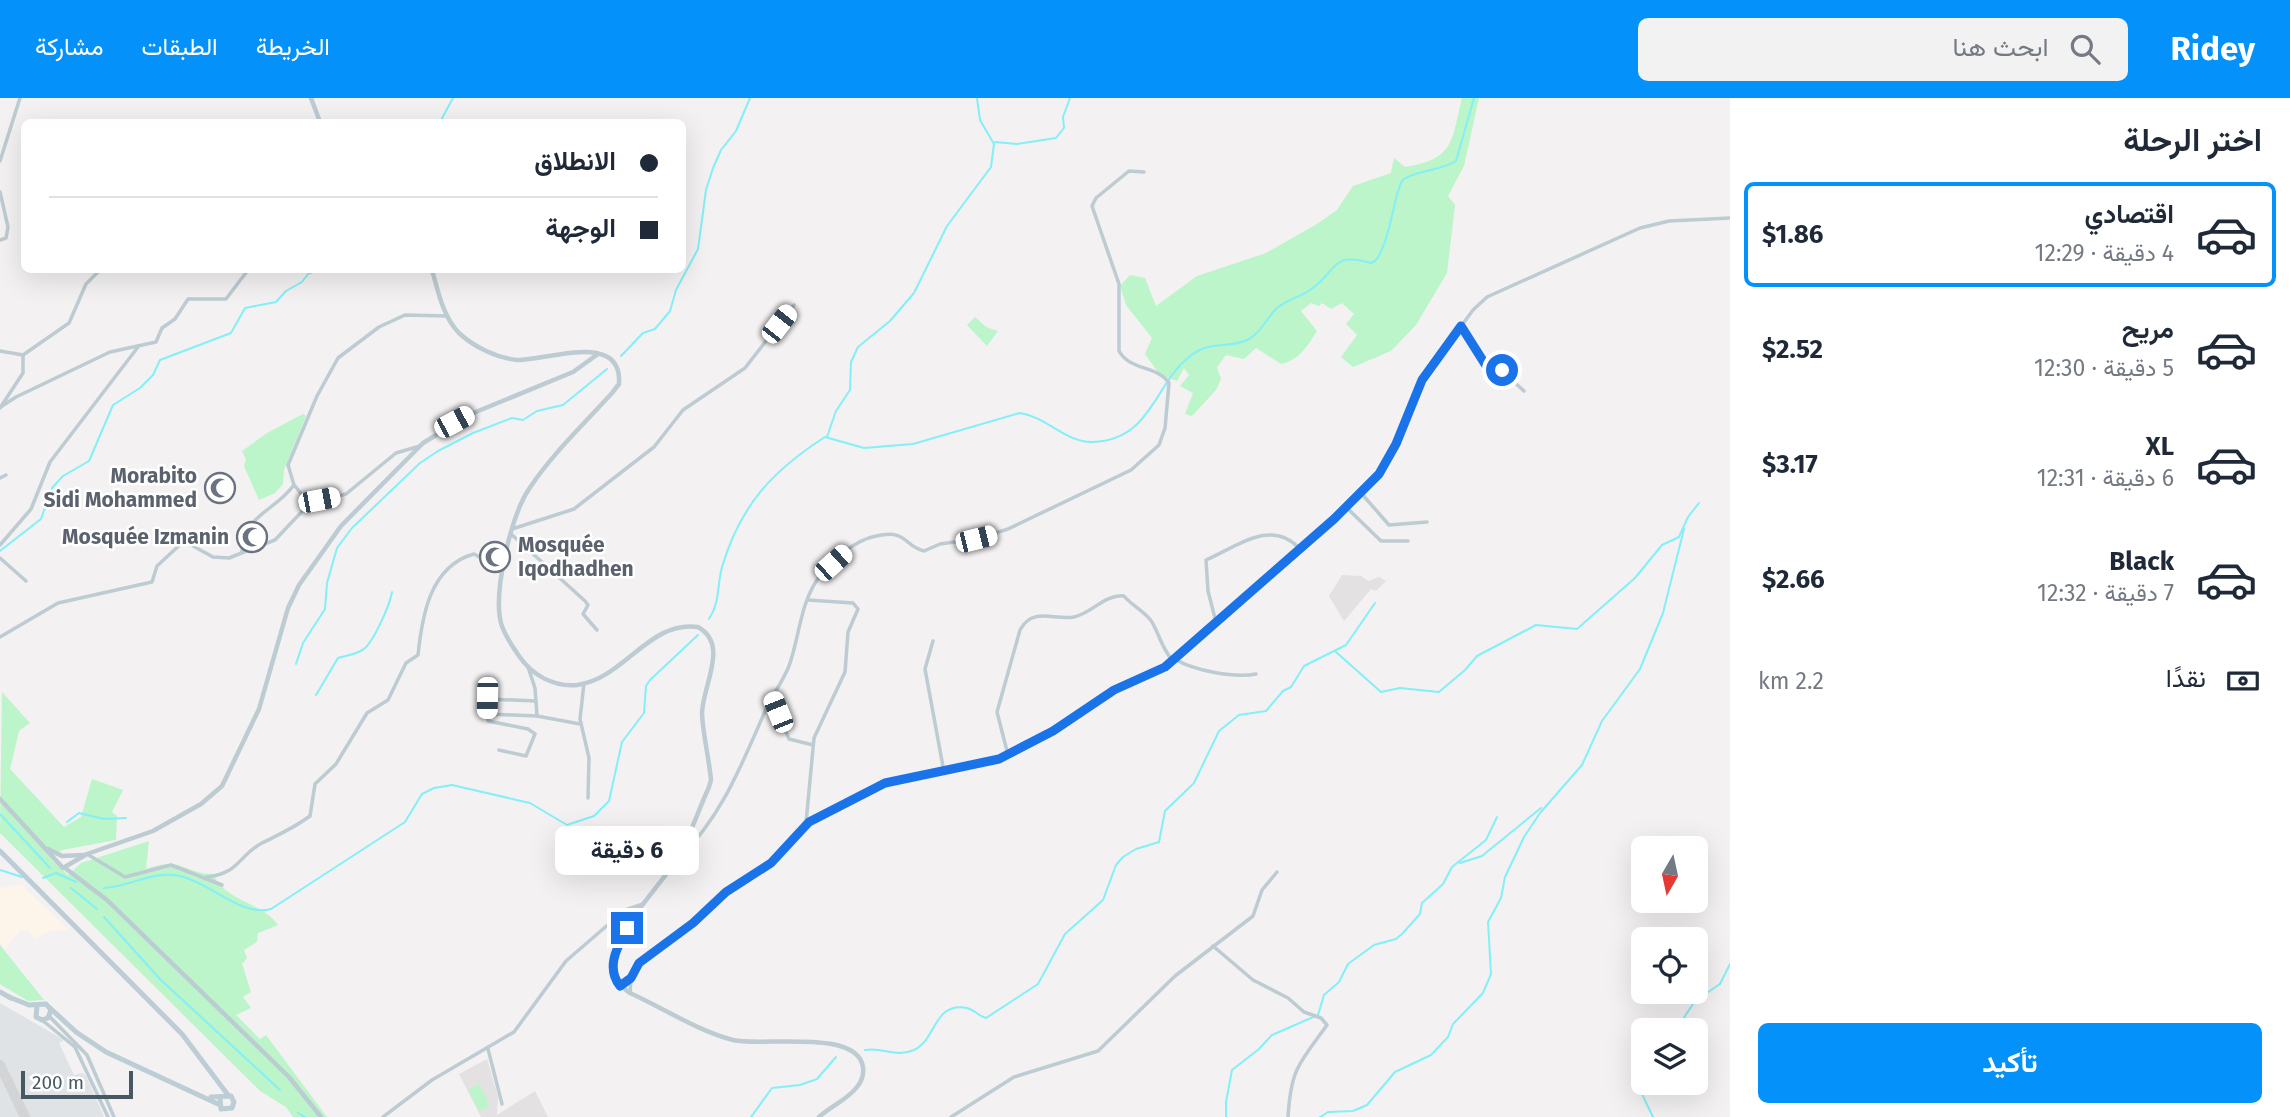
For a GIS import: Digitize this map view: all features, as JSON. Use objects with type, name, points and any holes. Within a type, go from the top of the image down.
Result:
[{"type":"main road","points":[[0,851],[182,1034],[233,1100],[232,1117]]},
{"type":"main road","points":[[0,992],[39,1019]]},
{"type":"main road","points":[[9,998],[37,1006],[44,1004],[50,1013],[117,1058],[208,1097],[220,1100],[228,1095]]},
{"type":"main road","points":[[37,1006],[39,1019]]},
{"type":"main road","points":[[39,1019],[50,1013]]},
{"type":"main road","points":[[219,1085],[223,1110],[232,1117]]},
{"type":"main road","points":[[223,1110],[233,1106]]},
{"type":"street","points":[[0,161],[20,98]]},
{"type":"street","points":[[311,98],[319,119]]},
{"type":"street","points":[[819,1117],[852,1093],[863,1079],[863,1066],[856,1054],[842,1047],[815,1043],[735,1041],[620,986],[612,973],[614,956],[627,928],[674,864],[697,841],[724,803],[788,669],[808,600],[817,581],[833,563],[870,538],[900,535],[924,551],[940,544],[989,536],[1030,520],[1131,470],[1159,445],[1165,428],[1168,381],[1130,364],[1119,351],[1119,284],[1112,256],[1093,210],[1096,198],[1129,171],[1144,172]]},
{"type":"street","points":[[0,192],[8,227],[6,238],[0,240]]},
{"type":"street","points":[[630,993],[631,978],[639,963],[693,923],[726,892],[771,863],[806,824],[885,783],[985,765],[1008,755],[1053,731],[1114,690],[1158,672],[1174,660],[1361,493],[1389,458],[1422,380],[1461,326],[1487,297],[1640,228],[1669,221],[1730,218]]},
{"type":"street","points":[[0,351],[23,355],[69,323],[86,284],[97,273]]},
{"type":"street","points":[[1,407],[110,352],[156,342],[162,327],[175,319],[188,299],[226,299],[246,273]]},
{"type":"street","points":[[433,273],[447,316],[468,340],[507,359],[599,353],[612,360],[618,368],[619,384],[536,478],[524,498],[512,531],[503,570],[499,604],[501,622],[514,649],[528,667],[535,688],[537,716]]},
{"type":"street","points":[[512,531],[574,509],[654,447],[683,410],[745,368],[794,305]]},
{"type":"street","points":[[309,504],[294,485],[288,465],[322,387],[338,358],[379,327],[405,315],[447,316]]},
{"type":"street","points":[[1461,326],[1485,364],[1490,369],[1502,370],[1524,391]]},
{"type":"street","points":[[0,545],[31,509],[50,462],[139,346]]},
{"type":"street","points":[[0,799],[57,863],[68,865],[87,854],[153,831],[201,804],[222,786],[259,709],[288,608],[299,585],[341,526],[420,446],[471,414],[573,372],[599,353]]},
{"type":"street","points":[[1,407],[23,373],[23,355]]},
{"type":"street","points":[[0,637],[58,603],[152,582],[157,566],[184,541],[213,557],[229,558],[275,540],[309,504],[346,495],[396,453],[420,446]]},
{"type":"street","points":[[0,478],[6,475]]},
{"type":"street","points":[[242,551],[245,532],[253,519],[268,510],[294,485]]},
{"type":"street","points":[[1361,493],[1389,525],[1427,522]]},
{"type":"street","points":[[1346,507],[1381,541],[1408,541]]},
{"type":"street","points":[[512,531],[586,601],[588,606],[583,614],[597,630]]},
{"type":"street","points":[[1216,622],[1208,591],[1205,561],[1261,534],[1289,540],[1300,549]]},
{"type":"street","points":[[207,877],[235,868],[261,844],[294,830],[310,817],[315,784],[336,764],[366,713],[388,700],[407,661],[418,655],[424,612],[441,575],[474,554],[503,570]]},
{"type":"street","points":[[0,558],[26,581]]},
{"type":"street","points":[[1008,755],[997,712],[1020,630],[1028,619],[1044,615],[1076,616],[1109,598],[1124,596],[1131,606],[1150,619],[1161,646],[1174,660],[1233,676],[1256,674]]},
{"type":"street","points":[[806,824],[813,745],[819,723],[845,671],[848,632],[858,610],[853,603],[808,600]]},
{"type":"street","points":[[528,667],[553,682],[584,683],[600,676],[671,628],[698,627],[710,637],[713,644],[712,663],[702,715],[711,780],[674,864]]},
{"type":"street","points":[[933,641],[925,669],[940,733],[944,772]]},
{"type":"street","points":[[584,683],[580,695],[580,724],[589,758],[588,798]]},
{"type":"street","points":[[499,750],[526,756],[535,734],[528,729],[488,721],[487,698],[536,701]]},
{"type":"street","points":[[772,698],[789,739],[813,745]]},
{"type":"street","points":[[487,714],[537,716],[580,724]]},
{"type":"street","points":[[39,842],[64,856],[87,854],[125,877],[171,865],[222,885]]},
{"type":"street","points":[[57,863],[64,856]]},
{"type":"street","points":[[64,856],[68,865],[84,881],[289,1077],[321,1117]]},
{"type":"street","points":[[951,1117],[1014,1077],[1098,1051],[1175,976],[1253,916],[1260,893],[1277,872]]},
{"type":"street","points":[[383,1117],[432,1080],[514,1032],[566,961],[625,910],[645,903]]},
{"type":"street","points":[[1213,946],[1253,980],[1327,1025],[1303,1056],[1292,1076],[1289,1117]]},
{"type":"street","points":[[620,986],[631,978]]},
{"type":"street","points":[[50,1013],[84,1051],[95,1072],[108,1117]]},
{"type":"street","points":[[39,1019],[70,1042],[114,1117]]},
{"type":"street","points":[[488,1049],[502,1104]]},
{"type":"street","points":[[89,1074],[95,1072]]},
{"type":"shaded area","points":[[1342,575],[1361,576],[1368,581],[1379,577],[1386,581],[1376,591],[1371,589],[1344,621],[1329,596]]},
{"type":"shaded area","points":[[21,884],[68,930],[50,931],[34,939],[28,929],[25,932],[22,929],[5,949],[0,943],[0,888]]},
{"type":"shaded area","points":[[0,1003],[64,1040],[59,1043],[74,1075],[82,1073],[86,1076],[104,1117],[0,1117]]},
{"type":"shaded area","points":[[487,1059],[498,1097],[497,1115],[535,1091],[548,1117],[481,1117],[459,1074]]},
{"type":"green space","points":[[1462,98],[1479,98],[1464,166],[1448,196],[1455,205],[1447,273],[1416,325],[1391,351],[1353,367],[1341,357],[1357,335],[1346,324],[1354,314],[1342,303],[1331,309],[1322,303],[1319,306],[1311,303],[1301,311],[1317,331],[1298,356],[1281,364],[1256,348],[1244,359],[1226,355],[1217,367],[1221,379],[1216,390],[1192,416],[1185,414],[1193,393],[1180,386],[1189,375],[1184,368],[1177,381],[1160,375],[1145,354],[1152,338],[1126,305],[1120,286],[1130,275],[1145,278],[1156,306],[1197,276],[1266,253],[1337,210],[1353,186],[1391,173],[1394,158],[1405,167],[1421,164],[1442,153],[1452,137]]},
{"type":"green space","points":[[975,317],[986,327],[998,331],[987,346],[967,325]]},
{"type":"green space","points":[[303,414],[306,416],[284,470],[283,484],[275,493],[259,500],[244,466],[246,459],[242,451],[267,433]]},
{"type":"green space","points":[[2,692],[30,723],[19,731],[10,769],[64,827],[81,817],[92,779],[123,790],[112,812],[117,816],[116,840],[62,850],[51,859],[68,875],[81,863],[149,841],[146,869],[168,864],[213,874],[226,891],[263,911],[278,925],[258,933],[257,942],[244,950],[247,958],[242,964],[251,992],[243,997],[251,1008],[236,1015],[260,1039],[266,1035],[327,1117],[293,1117],[286,1107],[260,1091],[0,833]]},
{"type":"green space","points":[[0,945],[44,1000],[28,1001],[0,984]]},
{"type":"green space","points":[[479,1084],[490,1106],[479,1111],[468,1090]]},
{"type":"waterway","points":[[442,119],[453,98]]},
{"type":"waterway","points":[[686,271],[698,249],[706,190],[713,168],[721,150],[736,131],[750,98]]},
{"type":"waterway","points":[[827,437],[836,411],[850,390],[851,362],[858,347],[890,321],[914,293],[947,226],[991,167],[994,144],[980,120],[977,98]]},
{"type":"waterway","points":[[995,142],[1017,144],[1056,138],[1064,128],[1063,117],[1070,98]]},
{"type":"waterway","points":[[709,619],[717,600],[722,567],[729,545],[749,508],[774,477],[825,437],[864,448],[913,444],[1020,413],[1030,415],[1083,441],[1112,439],[1128,432],[1140,422],[1167,382],[1189,357],[1204,348],[1249,339],[1277,308],[1310,290],[1335,265],[1348,260],[1371,263],[1375,261],[1385,241],[1401,183],[1410,176],[1456,161],[1474,98]]},
{"type":"waterway","points":[[0,551],[41,519],[52,488],[63,476],[89,461],[113,405],[140,388],[153,375],[160,360],[231,333],[245,308],[276,302],[310,273]]},
{"type":"waterway","points":[[621,356],[643,333],[655,329],[670,311],[676,290],[685,273]]},
{"type":"waterway","points":[[296,664],[303,643],[325,609],[327,583],[337,548],[352,528],[420,463],[473,433],[512,418],[523,420],[537,411],[563,405],[607,369]]},
{"type":"waterway","points":[[1336,652],[1381,692],[1400,688],[1439,692],[1477,656],[1536,625],[1577,629],[1635,578],[1662,545],[1679,537],[1688,517],[1699,503]]},
{"type":"waterway","points":[[1320,1117],[1328,1112],[1353,1111],[1367,1105],[1395,1072],[1431,1055],[1448,1037],[1453,1024],[1483,993],[1491,974],[1488,922],[1501,898],[1505,877],[1524,837],[1540,813],[1582,765],[1602,721],[1640,669],[1663,613],[1684,529]]},
{"type":"waterway","points":[[316,695],[338,658],[359,652],[369,644],[392,592]]},
{"type":"waterway","points":[[865,1050],[895,1053],[914,1050],[927,1038],[948,1010],[967,1008],[986,1018],[1038,984],[1065,934],[1103,900],[1116,865],[1136,849],[1159,842],[1165,811],[1194,783],[1219,731],[1239,715],[1266,711],[1283,691],[1291,687],[1304,666],[1346,645],[1375,603]]},
{"type":"waterway","points":[[104,888],[160,875],[180,876],[249,908],[271,909],[405,822],[422,794],[434,788],[452,785],[530,803],[567,825],[594,816],[609,801],[622,742],[644,713],[646,686],[698,635]]},
{"type":"waterway","points":[[1460,863],[1482,856],[1541,808]]},
{"type":"waterway","points":[[67,822],[79,813],[104,819],[126,818]]},
{"type":"waterway","points":[[0,814],[50,868]]},
{"type":"waterway","points":[[1226,1117],[1232,1070],[1272,1035],[1318,1015],[1324,995],[1339,982],[1348,964],[1374,945],[1396,939],[1402,934],[1420,914],[1422,903],[1443,884],[1452,867],[1486,840],[1497,817]]},
{"type":"waterway","points":[[0,870],[22,877]]},
{"type":"waterway","points":[[43,878],[56,873],[76,882]]},
{"type":"waterway","points":[[71,888],[97,909]]},
{"type":"waterway","points":[[104,917],[160,979],[280,1090]]},
{"type":"waterway","points":[[1684,1018],[1695,1001],[1720,984],[1730,964]]},
{"type":"waterway","points":[[751,1117],[772,1088],[800,1085],[817,1079],[836,1057]]},
{"type":"waterway","points":[[1642,1095],[1653,1117]]},
{"type":"waterway","points":[[298,1113],[305,1117]]},
{"type":"taxiway","points":[[0,1065],[25,1117]]},
{"type":"place","name":"Morabito Sidi Mohammed","points":[[220,488]]},
{"type":"place","name":"Mosquée Izmanin","points":[[252,537]]},
{"type":"place","name":"Mosquée Iqodhadhen","points":[[495,557]]},
{"type":"route","points":[[627,928],[617,947],[612,965],[615,981],[620,986],[631,978],[639,963],[693,923],[726,892],[771,863],[809,822],[885,783],[985,765],[999,759],[1067,723],[1114,690],[1158,672],[1334,519],[1379,474],[1396,444],[1422,380],[1461,326],[1485,364],[1490,369],[1502,370]]}]
